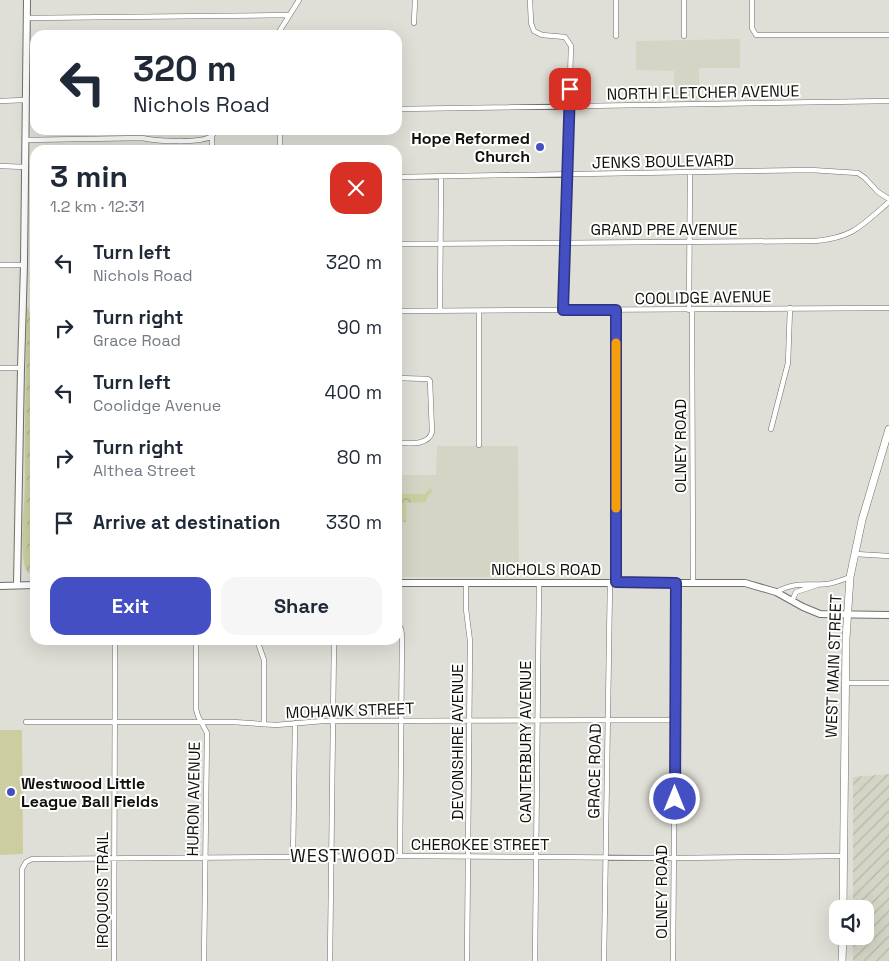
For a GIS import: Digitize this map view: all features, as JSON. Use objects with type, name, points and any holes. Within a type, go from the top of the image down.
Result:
[{"type":"main road","name":"WEST MAIN STREET","points":[[843,900],[845,683],[850,577],[864,512],[885,454],[889,429]]},
{"type":"main road","points":[[842,961],[843,945]]},
{"type":"street","points":[[18,585],[27,0]]},
{"type":"street","points":[[280,30],[299,0]]},
{"type":"street","points":[[414,23],[415,0]]},
{"type":"street","points":[[530,0],[531,23],[534,30],[542,35],[565,37],[570,43],[563,310]]},
{"type":"street","points":[[616,0],[616,36]]},
{"type":"street","points":[[684,0],[684,36]]},
{"type":"street","points":[[752,0],[752,28],[756,36],[889,35]]},
{"type":"street","points":[[27,18],[289,15]]},
{"type":"street","points":[[0,101],[25,100]]},
{"type":"street","name":"NORTH FLETCHER AVENUE","points":[[402,109],[889,102]]},
{"type":"street","points":[[25,140],[142,138],[153,141],[205,140],[212,136],[212,145]]},
{"type":"street","points":[[0,166],[25,167]]},
{"type":"street","name":"JENKS BOULEVARD","points":[[402,178],[811,170],[860,174],[889,200]]},
{"type":"street","name":"OLNEY ROAD","points":[[690,173],[693,582]]},
{"type":"street","points":[[440,310],[441,177]]},
{"type":"street","name":"GRAND PRE AVENUE","points":[[402,244],[803,241],[837,238],[854,232],[889,200]]},
{"type":"street","points":[[0,265],[24,265]]},
{"type":"street","points":[[771,429],[788,363],[790,308]]},
{"type":"street","name":"COOLIDGE AVENUE","points":[[402,311],[889,308]]},
{"type":"street","name":"GRACE ROAD","points":[[604,961],[607,720],[613,582],[616,310]]},
{"type":"street","points":[[479,311],[479,445]]},
{"type":"street","points":[[0,368],[21,368]]},
{"type":"street","points":[[402,378],[428,379],[431,383],[432,432],[427,441],[402,443]]},
{"type":"street","points":[[854,554],[889,556]]},
{"type":"street","points":[[776,592],[792,585],[835,582],[850,577]]},
{"type":"street","name":"CANTERBURY AVENUE","points":[[536,961],[539,582]]},
{"type":"street","name":"NICHOLS ROAD","points":[[402,583],[745,583],[776,592],[820,614],[889,615]]},
{"type":"street","name":"DEVONSHIRE AVENUE","points":[[466,583],[466,609],[470,641],[467,961]]},
{"type":"street","name":"OLNEY ROAD","points":[[674,961],[676,583]]},
{"type":"street","points":[[792,601],[796,592],[817,584]]},
{"type":"street","points":[[0,586],[30,585]]},
{"type":"street","name":"IROQUOIS TRAIL","points":[[114,961],[115,645]]},
{"type":"street","name":"HURON AVENUE","points":[[196,645],[196,709],[206,729],[207,738],[204,961]]},
{"type":"street","points":[[259,645],[264,660],[264,724]]},
{"type":"street","points":[[330,961],[334,645]]},
{"type":"street","points":[[400,856],[402,645]]},
{"type":"street","points":[[845,683],[889,683]]},
{"type":"street","name":"MOHAWK STREET","points":[[26,722],[264,724],[334,721],[675,720]]},
{"type":"street","points":[[293,858],[294,723]]},
{"type":"street","name":"CHEROKEE STREET","points":[[22,961],[22,869],[26,862],[32,859],[400,856],[674,858],[844,856]]},
{"type":"shaded area","points":[[740,39],[740,68],[699,68],[700,105],[674,105],[674,71],[636,70],[636,41]]},
{"type":"shaded area","points":[[437,446],[518,446],[519,577],[402,577],[402,475],[436,475]]},
{"type":"shaded area","points":[[889,774],[889,961],[853,961],[853,945],[874,945],[874,900],[853,900],[853,777]]},
{"type":"green space","points":[[28,307],[30,314],[30,573],[27,572],[24,564],[22,541],[25,481],[26,309]]},
{"type":"green space","points":[[430,488],[433,491],[427,497],[426,502],[406,503],[406,522],[402,522],[402,494],[425,494]]},
{"type":"green space","name":"Westwood Little League Ball Fields","points":[[0,730],[22,730],[23,854],[0,855]]},
{"type":"slow traffic","points":[[616,343],[616,508]]},
{"type":"place","name":"Hope Reformed Church","points":[[540,147]]},
{"type":"place","name":"Westwood Little League Ball Fields","points":[[11,792]]},
{"type":"district","name":"WESTWOOD","points":[[343,856]]},
{"type":"route","points":[[570,89],[563,310],[616,310],[616,582],[676,583],[675,799]]}]
